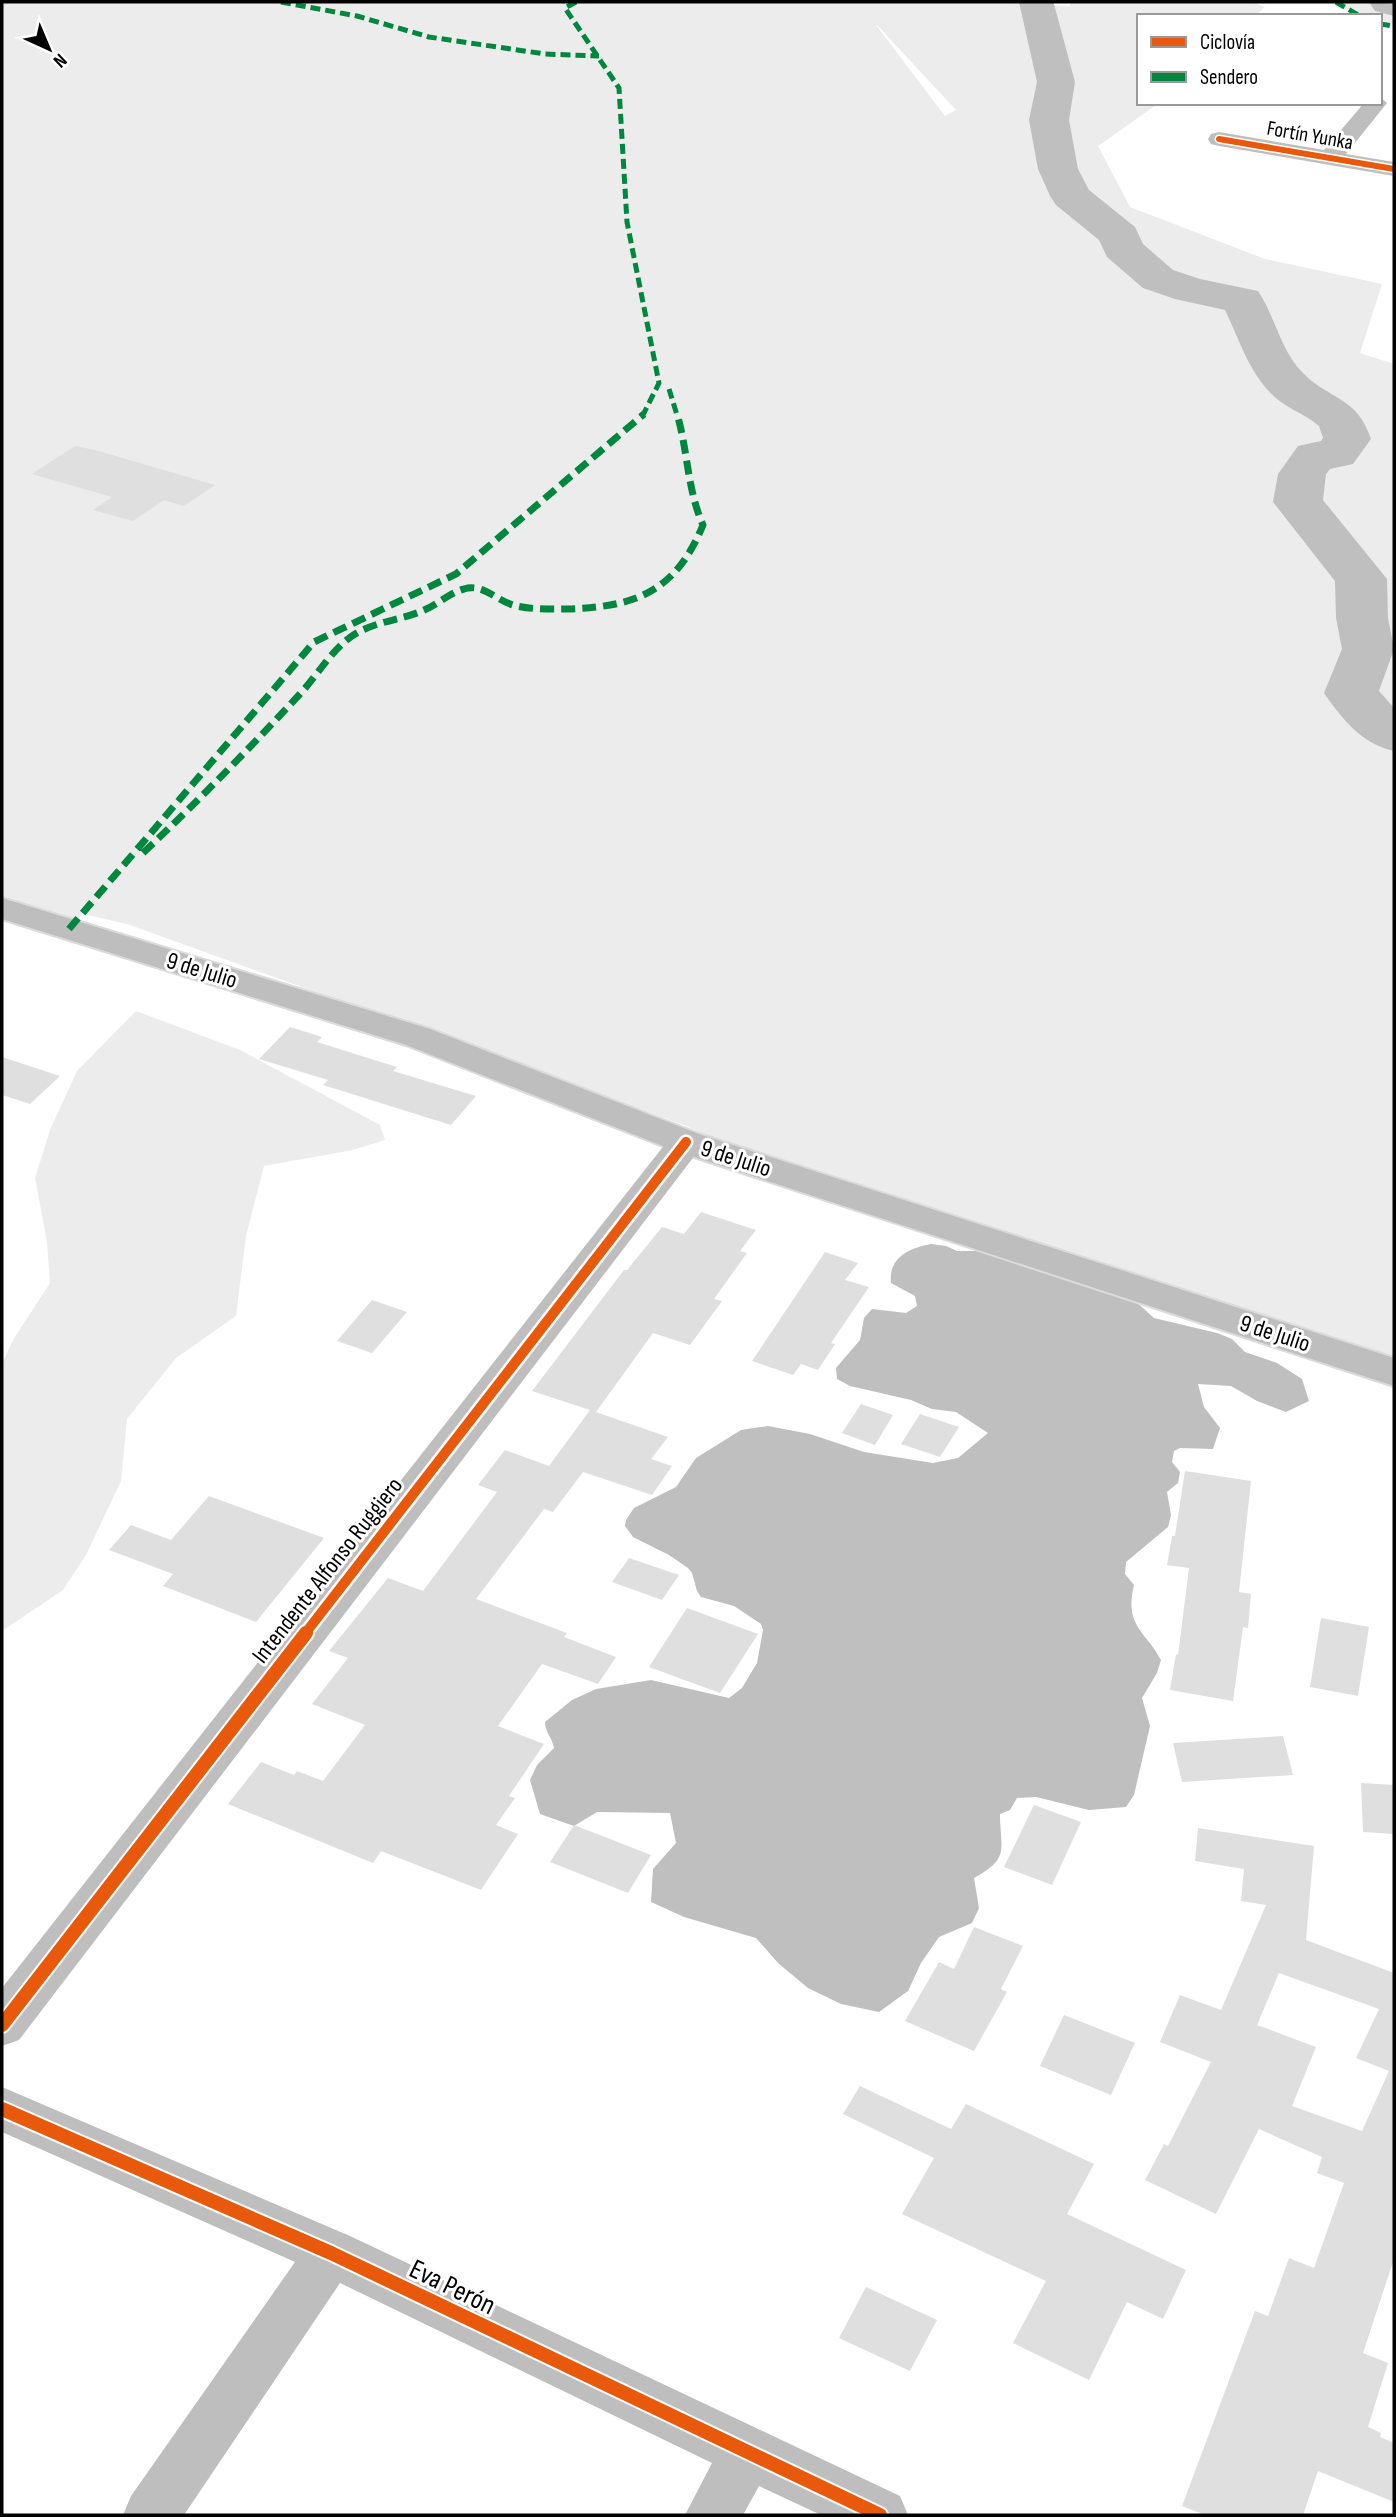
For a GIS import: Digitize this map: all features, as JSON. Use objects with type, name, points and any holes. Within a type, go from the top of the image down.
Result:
[{"type":"street","points":[[1379,2],[1382,7],[1394,10]]},
{"type":"street","points":[[1330,158],[1374,105]]},
{"type":"street","name":"Fortín Yunka","points":[[1219,139],[1394,169]]},
{"type":"street","name":"9 de Julio","points":[[2,908],[418,1037],[686,1142],[1394,1372]]},
{"type":"street","name":"Intendente Alfonso Ruggiero","points":[[2,2025],[686,1142]]},
{"type":"street","name":"Eva Perón","points":[[2,2109],[331,2253],[880,2515]]},
{"type":"street","points":[[151,2515],[331,2253]]},
{"type":"street","points":[[713,2515],[748,2452]]},
{"type":"shaded area","points":[[2,2],[987,2],[1069,6],[1073,2],[1251,2],[1265,7],[1257,14],[1137,14],[1137,105],[1156,105],[1098,146],[1130,207],[1265,259],[1382,284],[1360,353],[1394,364],[1394,1371],[797,1178],[684,1125],[127,924],[83,914],[69,929],[2,908]],"holes":[[[876,25],[877,25],[956,110],[945,116]]]},
{"type":"shaded area","points":[[1336,2],[1394,2],[1394,26],[1382,24],[1382,14],[1357,14]]},
{"type":"shaded area","points":[[136,1011],[240,1050],[380,1125],[385,1140],[353,1150],[264,1166],[246,1236],[236,1316],[176,1358],[127,1419],[121,1481],[86,1555],[63,1590],[2,1631],[2,1364],[13,1340],[50,1283],[47,1242],[35,1178],[50,1130],[77,1071]]},
{"type":"shaded area","points":[[931,1244],[957,1251],[989,1251],[1134,1300],[1154,1318],[1232,1339],[1245,1352],[1277,1363],[1302,1379],[1309,1401],[1286,1412],[1257,1401],[1231,1386],[1198,1384],[1204,1407],[1220,1428],[1213,1449],[1180,1448],[1174,1451],[1172,1462],[1180,1472],[1178,1483],[1167,1492],[1171,1515],[1168,1527],[1126,1562],[1125,1574],[1134,1585],[1134,1619],[1161,1660],[1157,1673],[1142,1698],[1150,1726],[1134,1795],[1126,1807],[1089,1810],[1036,1797],[1017,1798],[1010,1810],[1000,1814],[1002,1844],[998,1858],[986,1871],[974,1878],[979,1908],[972,1923],[939,1937],[921,1963],[908,1991],[879,2012],[841,2004],[808,1988],[778,1963],[756,1938],[684,1917],[651,1902],[653,1869],[676,1843],[670,1813],[597,1812],[574,1826],[540,1814],[530,1780],[537,1765],[554,1748],[545,1722],[572,1700],[596,1689],[651,1680],[729,1698],[742,1688],[757,1663],[763,1630],[761,1624],[734,1606],[701,1597],[688,1568],[633,1537],[625,1526],[634,1508],[676,1487],[696,1458],[741,1430],[768,1426],[810,1434],[864,1452],[933,1463],[958,1458],[988,1433],[956,1412],[932,1409],[911,1400],[850,1386],[837,1379],[836,1368],[860,1340],[864,1318],[872,1309],[906,1313],[917,1306],[915,1296],[891,1283],[891,1274],[902,1256],[915,1248]]},
{"type":"building","points":[[75,446],[215,485],[184,506],[164,500],[133,521],[93,510],[112,497],[32,474]]},
{"type":"building","points":[[290,1027],[322,1037],[317,1042],[397,1067],[393,1071],[476,1096],[451,1125],[323,1085],[328,1080],[259,1059]]},
{"type":"building","points":[[2,1057],[60,1076],[30,1104],[2,1095]]},
{"type":"building","points":[[701,1212],[756,1230],[740,1251],[747,1253],[714,1299],[722,1301],[690,1345],[653,1333],[596,1412],[532,1391],[624,1270],[627,1270],[662,1227],[684,1234]]},
{"type":"building","points":[[825,1252],[858,1263],[845,1280],[869,1287],[831,1343],[835,1344],[818,1370],[801,1364],[793,1375],[752,1361]]},
{"type":"building","points":[[372,1300],[407,1312],[372,1353],[337,1341]]},
{"type":"building","points":[[861,1404],[893,1415],[875,1445],[842,1433]]},
{"type":"building","points":[[590,1410],[668,1437],[651,1459],[672,1466],[652,1495],[583,1472],[553,1512],[544,1509],[476,1599],[567,1633],[564,1637],[616,1657],[598,1684],[542,1664],[498,1726],[544,1744],[509,1796],[515,1798],[496,1825],[518,1834],[481,1890],[381,1851],[373,1863],[228,1804],[261,1762],[294,1775],[297,1771],[323,1781],[365,1725],[312,1704],[348,1658],[329,1651],[388,1578],[423,1591],[497,1492],[478,1485],[505,1450],[549,1466]]},
{"type":"building","points":[[920,1414],[959,1427],[940,1457],[901,1444]]},
{"type":"building","points":[[1185,1471],[1251,1481],[1239,1592],[1251,1594],[1248,1628],[1243,1627],[1233,1701],[1170,1690],[1176,1654],[1178,1655],[1189,1568],[1167,1565],[1172,1536],[1175,1536]]},
{"type":"building","points":[[209,1496],[324,1538],[256,1622],[163,1586],[173,1574],[109,1550],[131,1525],[171,1540]]},
{"type":"building","points":[[629,1558],[679,1575],[662,1600],[612,1582]]},
{"type":"building","points":[[687,1608],[758,1634],[720,1693],[649,1667]]},
{"type":"building","points":[[1321,1618],[1369,1627],[1358,1696],[1310,1687]]},
{"type":"building","points":[[1283,1736],[1293,1775],[1182,1782],[1173,1743]]},
{"type":"building","points":[[1361,1783],[1394,1785],[1394,1834],[1363,1832]]},
{"type":"building","points":[[1034,1805],[1081,1822],[1052,1885],[1004,1867]]},
{"type":"building","points":[[574,1825],[651,1855],[628,1893],[550,1862]]},
{"type":"building","points":[[1198,1828],[1314,1846],[1306,1940],[1394,1973],[1394,2259],[1363,2353],[1388,2363],[1368,2427],[1381,2433],[1380,2437],[1394,2443],[1394,2502],[1318,2471],[1303,2515],[1205,2515],[1182,2506],[1255,2311],[1268,2316],[1289,2258],[1314,2268],[1344,2183],[1317,2173],[1322,2157],[1259,2129],[1216,2214],[1145,2180],[1164,2144],[1168,2146],[1211,2062],[1160,2042],[1180,1995],[1221,2010],[1266,1905],[1241,1901],[1244,1869],[1195,1861]],"holes":[[[1279,1973],[1379,2009],[1356,2058],[1389,2071],[1362,2131],[1292,2106],[1316,2047],[1257,2025]]]},
{"type":"building","points":[[974,1927],[1023,1946],[1001,1989],[1007,1992],[974,2051],[905,2021],[939,1962],[954,1969]]},
{"type":"building","points":[[1064,2015],[1135,2043],[1111,2095],[1040,2066]]},
{"type":"building","points":[[860,2086],[951,2129],[966,2104],[1094,2164],[1067,2214],[1186,2270],[1163,2319],[1127,2302],[1089,2380],[1013,2343],[1046,2281],[902,2214],[934,2158],[843,2114]]},
{"type":"building","points":[[866,2287],[937,2320],[910,2371],[839,2338]]},
{"type":"waterway","points":[[1036,4],[1056,82],[1049,120],[1058,169],[1071,196],[1120,236],[1122,248],[1158,279],[1190,290],[1242,300],[1269,359],[1284,380],[1298,393],[1329,410],[1342,423],[1347,439],[1336,454],[1315,456],[1302,474],[1298,502],[1361,579],[1362,618],[1368,649],[1351,693],[1374,719],[1394,735]]},
{"type":"marked path","points":[[281,2],[357,16],[429,37],[545,54],[599,56]]},
{"type":"marked path","points":[[69,929],[314,642],[456,574],[643,415],[659,383],[627,222],[619,88],[565,8],[576,2]]},
{"type":"marked path","points":[[1336,2],[1357,14]]},
{"type":"marked path","points":[[1382,24],[1394,26]]},
{"type":"marked path","points":[[143,853],[203,795],[300,694],[336,651],[357,633],[423,611],[464,588],[480,589],[517,606],[562,609],[609,605],[630,600],[666,581],[681,567],[703,525],[693,503],[683,434],[669,389]]},
{"type":"cycle path","points":[[1219,139],[1394,169]]},
{"type":"cycle path","points":[[2,2025],[686,1142]]},
{"type":"cycle path","points":[[2,2109],[331,2253],[880,2515]]}]
